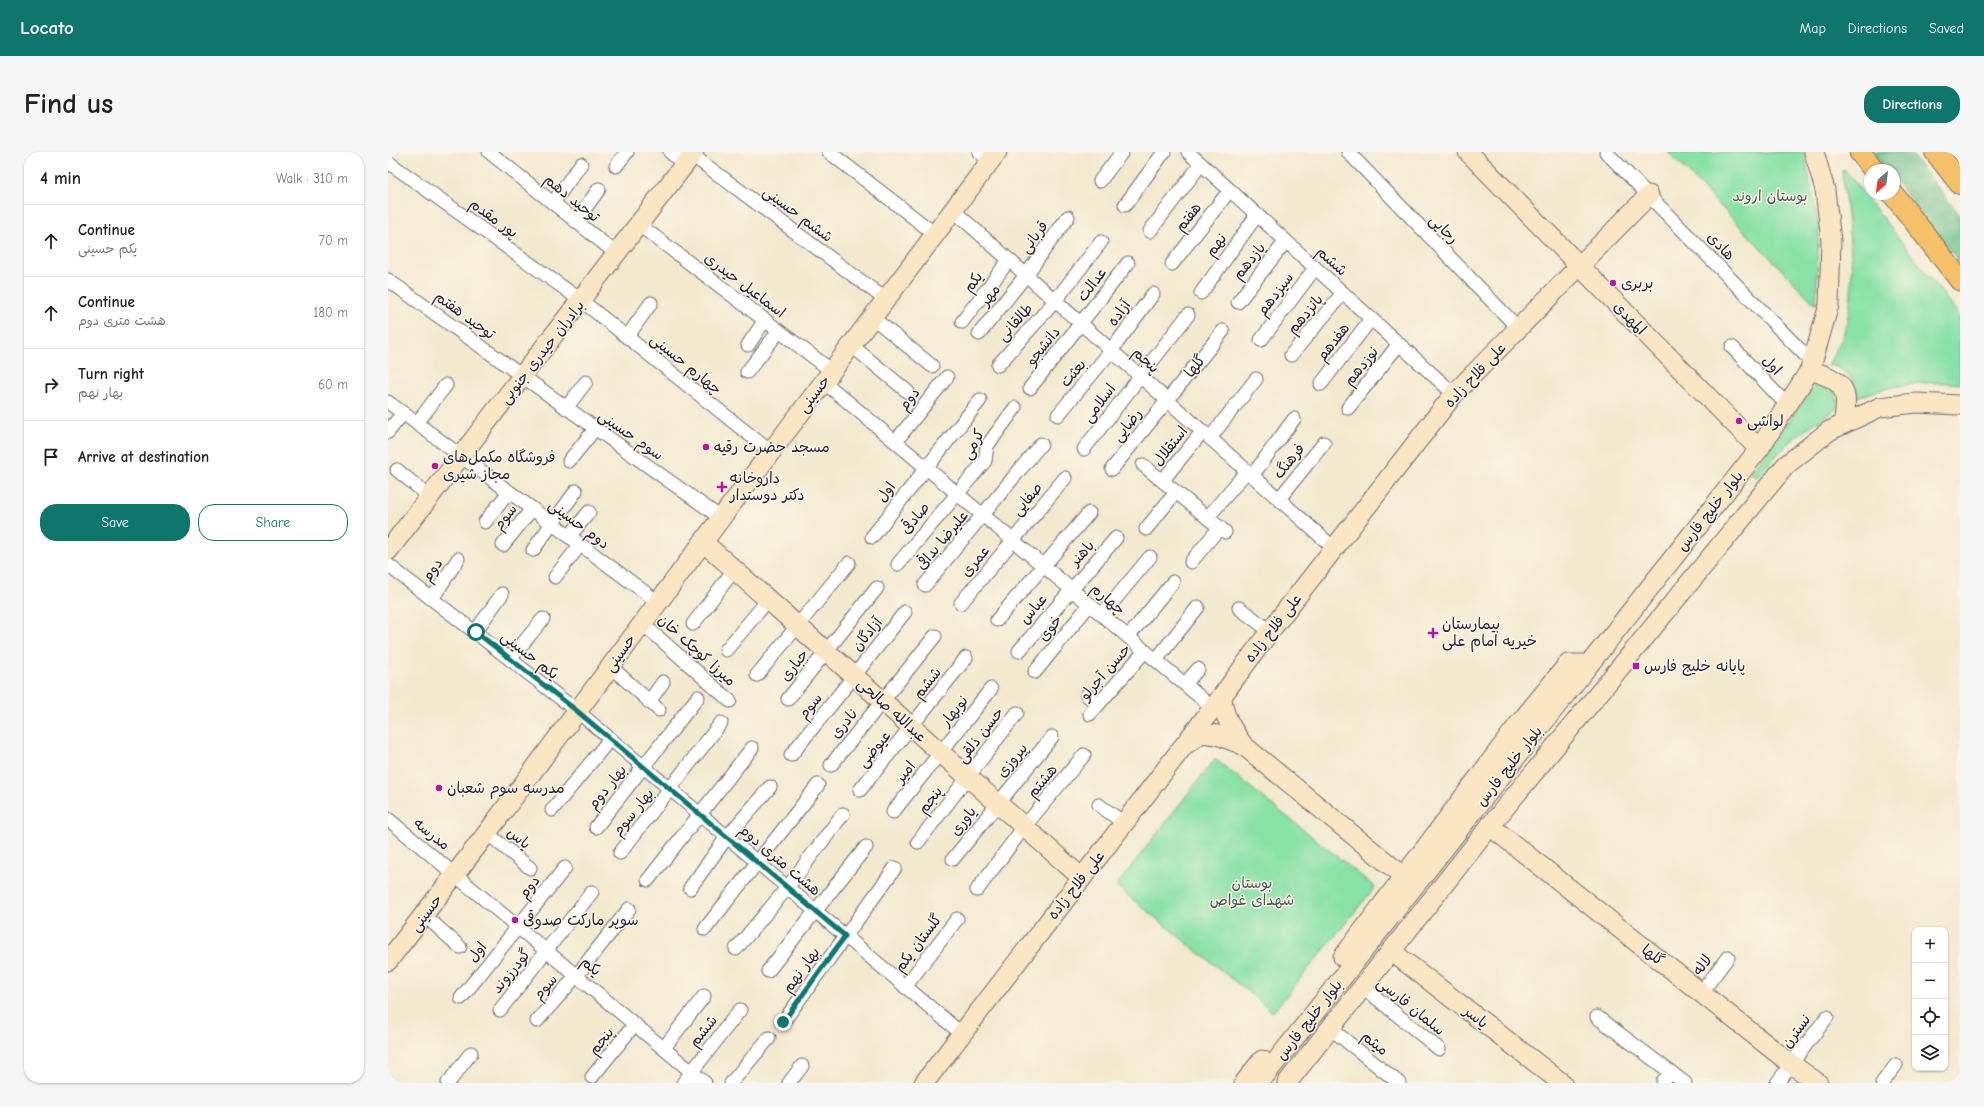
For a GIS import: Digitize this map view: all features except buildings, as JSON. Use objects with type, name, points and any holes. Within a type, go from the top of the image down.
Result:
[{"type":"highway","points":[[1936,152],[1960,183]]},
{"type":"main road","points":[[1860,152],[1869,164]]},
{"type":"main road","points":[[1898,200],[1960,280]]},
{"type":"street","name":"توحید دهم","points":[[489,152],[617,254]]},
{"type":"street","points":[[616,166],[627,152]]},
{"type":"street","name":"ششم حسینی","points":[[670,152],[690,157],[885,299]]},
{"type":"street","points":[[829,152],[935,234]]},
{"type":"street","points":[[1100,181],[1122,152]]},
{"type":"street","points":[[1125,205],[1164,152]]},
{"type":"street","name":"ششم","points":[[1188,152],[1454,394]]},
{"type":"street","name":"رجایی","points":[[1348,152],[1518,328]]},
{"type":"street","name":"المهدی","points":[[1468,152],[1759,449]]},
{"type":"street","name":"هادی","points":[[1606,152],[1812,367]]},
{"type":"street","name":"بلوار خلیج فارس","points":[[1260,1083],[1759,449],[1812,367],[1829,306],[1831,241],[1825,190],[1814,152]]},
{"type":"street","name":"حسینی","points":[[388,961],[487,833],[642,623],[885,299],[954,211],[989,155]]},
{"type":"street","name":"برادران حیدری جنوبی","points":[[388,551],[582,301],[638,224],[690,157]]},
{"type":"street","name":"پور مقدم","points":[[388,162],[582,301]]},
{"type":"street","points":[[553,203],[581,164]]},
{"type":"street","points":[[1150,231],[1201,164]]},
{"type":"street","points":[[576,221],[599,189]]},
{"type":"street","name":"هفتم","points":[[1172,264],[1230,190]]},
{"type":"street","name":"علی فلاح زاده","points":[[924,1083],[1270,631],[1454,394],[1649,196]]},
{"type":"street","name":"پنجم","points":[[954,211],[1335,549]]},
{"type":"street","name":"نهم","points":[[1201,293],[1257,215]]},
{"type":"street","name":"قربانی","points":[[1026,275],[1068,217]]},
{"type":"street","name":"اسماعیل حیدری","points":[[638,224],[779,331],[828,376]]},
{"type":"street","name":"یازدهم","points":[[1238,302],[1286,241]]},
{"type":"street","name":"طالقانی","points":[[998,365],[1055,301],[1101,242]]},
{"type":"street","name":"یکم","points":[[962,322],[1009,260]]},
{"type":"street","name":"عدالت","points":[[1081,324],[1128,263]]},
{"type":"street","name":"سیزدهم","points":[[1261,340],[1315,268]]},
{"type":"street","name":"مهر","points":[[979,334],[1026,275]]},
{"type":"street","name":"توحید هفتم","points":[[388,280],[522,377]]},
{"type":"street","name":"پانزدهم","points":[[1291,355],[1343,293]]},
{"type":"street","name":"آزاده","points":[[1111,351],[1153,294]]},
{"type":"street","name":"چهارم حسینی","points":[[582,301],[771,452]]},
{"type":"street","points":[[627,337],[651,303]]},
{"type":"street","name":"اسلامی","points":[[1084,449],[1139,376],[1188,315]]},
{"type":"street","points":[[872,317],[932,366]]},
{"type":"street","name":"هفدهم","points":[[1321,384],[1371,319]]},
{"type":"street","points":[[748,344],[765,320]]},
{"type":"street","name":"دانشجو","points":[[1030,388],[1081,324]]},
{"type":"street","points":[[747,372],[779,331]]},
{"type":"street","name":"گلها","points":[[1167,400],[1223,331]]},
{"type":"street","name":"نوزدهم","points":[[1348,408],[1399,344]]},
{"type":"street","points":[[851,345],[908,392]]},
{"type":"street","name":"اول","points":[[1732,347],[1788,406]]},
{"type":"street","name":"بعثت","points":[[1058,415],[1111,351]]},
{"type":"street","points":[[1812,367],[1837,381],[1846,394],[1846,409],[1843,424]]},
{"type":"street","name":"چهارم","points":[[828,376],[896,441],[1043,566],[1185,684],[1217,702]]},
{"type":"street","name":"سوم حسینی","points":[[522,377],[721,518]]},
{"type":"street","name":"دوم","points":[[896,441],[947,377]]},
{"type":"street","name":"استقلال","points":[[1163,480],[1256,379]]},
{"type":"street","points":[[566,408],[586,382]]},
{"type":"street","points":[[417,423],[446,385]]},
{"type":"street","name":"اول","points":[[872,537],[980,400]]},
{"type":"street","name":"رضایی","points":[[1112,469],[1167,400]]},
{"type":"street","name":"دوم حسینی","points":[[388,402],[658,602]]},
{"type":"street","name":"بلوار خلیج فارس","points":[[1287,1083],[1490,826],[1786,465],[1829,431],[1880,407],[1916,403],[1960,405]]},
{"type":"street","name":"کرمی","points":[[957,493],[985,461],[987,446],[1015,408]]},
{"type":"street","points":[[388,432],[403,413]]},
{"type":"street","points":[[1208,517],[1250,474],[1294,418]]},
{"type":"street","points":[[569,461],[595,429]]},
{"type":"street","name":"فرهنگ","points":[[1279,499],[1324,443]]},
{"type":"street","points":[[983,515],[1041,444]]},
{"type":"street","name":"استقلال","points":[[1143,465],[1223,530],[1191,562]]},
{"type":"street","points":[[397,470],[430,497]]},
{"type":"street","name":"صفایی","points":[[1014,541],[1065,478]]},
{"type":"street","points":[[533,550],[576,491]]},
{"type":"street","points":[[485,522],[509,492]]},
{"type":"street","points":[[1146,529],[1176,492]]},
{"type":"street","name":"صادقی","points":[[898,564],[957,493]]},
{"type":"street","name":"سوم","points":[[503,545],[532,509]]},
{"type":"street","points":[[570,537],[588,512]]},
{"type":"street","points":[[997,620],[1089,513]]},
{"type":"street","name":"علیرضا بداقی","points":[[925,585],[983,515]]},
{"type":"street","name":"باهنر","points":[[1071,589],[1116,538]]},
{"type":"street","name":"عمری","points":[[961,603],[1014,541]]},
{"type":"street","name":"عبدالله صالحی","points":[[703,542],[1082,878]]},
{"type":"street","points":[[555,577],[580,545]]},
{"type":"street","points":[[1102,615],[1150,557]]},
{"type":"street","name":"دوم","points":[[432,599],[458,559]]},
{"type":"street","points":[[757,676],[849,563]]},
{"type":"street","name":"یکم حسینی","points":[[388,565],[577,711]]},
{"type":"street","points":[[693,624],[734,570]]},
{"type":"street","points":[[1128,637],[1173,582]]},
{"type":"street","points":[[826,651],[877,588]]},
{"type":"street","name":"عباس","points":[[1019,651],[1071,589]]},
{"type":"street","points":[[476,632],[502,594]]},
{"type":"street","points":[[726,650],[768,600]]},
{"type":"street","name":"خوی","points":[[1035,672],[1090,604]]},
{"type":"street","points":[[1156,660],[1198,607]]},
{"type":"street","points":[[1239,608],[1270,631]]},
{"type":"street","name":"آزادگان","points":[[854,676],[905,612]]},
{"type":"street","points":[[510,659],[543,619]]},
{"type":"street","name":"میرزا کوچک خان","points":[[642,623],[730,701]]},
{"type":"street","name":"نادری","points":[[830,765],[936,636]]},
{"type":"street","name":"جباری","points":[[788,699],[826,651]]},
{"type":"street","name":"حسن آجرلو","points":[[1087,695],[1094,710],[1145,651]]},
{"type":"street","name":"ششم","points":[[912,728],[966,658]]},
{"type":"street","points":[[1244,1083],[1518,725],[1568,664],[1589,664]]},
{"type":"street","points":[[610,666],[654,706],[663,682]]},
{"type":"street","points":[[1185,684],[1198,669]]},
{"type":"street","name":"سوم","points":[[790,755],[854,676]]},
{"type":"street","name":"نوبهار","points":[[941,753],[992,689]]},
{"type":"street","name":"بهار دوم","points":[[596,827],[698,697]]},
{"type":"street","points":[[1217,702],[1243,745],[1403,876]]},
{"type":"street","name":"هشت متری دوم","points":[[577,711],[962,1034]]},
{"type":"street","name":"حسن ذلقی","points":[[968,777],[1017,713]]},
{"type":"street","name":"بهار سوم","points":[[620,853],[671,790],[721,723]]},
{"type":"street","name":"عیوضی","points":[[860,790],[912,728]]},
{"type":"street","points":[[1183,746],[1201,733],[1217,735],[1243,745]]},
{"type":"street","name":"پیروزی","points":[[997,803],[1052,737]]},
{"type":"street","points":[[552,810],[610,739]]},
{"type":"street","points":[[648,880],[752,748]]},
{"type":"street","name":"امیر","points":[[893,812],[941,753]]},
{"type":"street","name":"هشتم","points":[[977,890],[1024,827],[1084,755]]},
{"type":"street","name":"پنجم","points":[[918,842],[968,777]]},
{"type":"street","points":[[705,929],[818,785]]},
{"type":"street","points":[[690,888],[727,837],[770,787]]},
{"type":"street","name":"یاوری","points":[[953,858],[997,803]]},
{"type":"street","points":[[1099,805],[1124,823]]},
{"type":"street","points":[[736,949],[787,888],[843,814]]},
{"type":"street","name":"مدرسه","points":[[388,819],[456,874]]},
{"type":"street","name":"گلها","points":[[1490,826],[1791,1064],[1818,1083]]},
{"type":"street","name":"یاس","points":[[487,833],[530,868]]},
{"type":"street","points":[[768,971],[866,847]]},
{"type":"street","name":"دوم","points":[[519,927],[565,868]]},
{"type":"street","name":"بهار نهم","points":[[783,1022],[895,868]]},
{"type":"street","name":"یکم","points":[[456,874],[705,1083]]},
{"type":"street","name":"گودرزوند","points":[[500,1010],[548,951],[592,892]]},
{"type":"street","points":[[577,975],[629,909]]},
{"type":"street","points":[[424,915],[460,947]]},
{"type":"street","name":"گلستان یکم","points":[[905,987],[957,919]]},
{"type":"street","name":"اول","points":[[461,998],[519,927]]},
{"type":"street","name":"یاسر","points":[[1391,951],[1541,1077],[1562,1083]]},
{"type":"street","name":"لاله","points":[[1701,993],[1728,957]]},
{"type":"street","name":"سوم","points":[[537,1021],[577,975]]},
{"type":"street","name":"سلمان فارسی","points":[[1363,987],[1440,1049]]},
{"type":"street","points":[[664,1048],[704,996]]},
{"type":"street","name":"ششم","points":[[692,1072],[740,1010]]},
{"type":"street","points":[[1597,1016],[1667,1077],[1685,1083]]},
{"type":"street","name":"نسترن","points":[[1777,1083],[1827,1017]]},
{"type":"street","name":"پنجم","points":[[592,1077],[635,1024]]},
{"type":"street","name":"میثم","points":[[1330,1028],[1399,1083]]},
{"type":"street","points":[[731,1083],[768,1038]]},
{"type":"street","points":[[448,1083],[471,1053]]},
{"type":"street","points":[[1882,1083],[1896,1065]]},
{"type":"street","points":[[789,1083],[802,1066]]},
{"type":"street","points":[[683,1083],[692,1072]]},
{"type":"green space","name":"بوستان اروند","points":[[1668,152],[1804,152],[1819,227],[1816,305]]},
{"type":"green space","points":[[1873,152],[1910,152],[1958,213],[1960,216],[1960,263],[1900,187],[1900,164],[1882,164]]},
{"type":"green space","points":[[1845,170],[1864,194],[1864,200],[1869,200],[1960,316],[1960,384],[1908,384],[1883,389],[1858,397],[1852,379],[1849,375],[1841,369],[1828,365],[1842,338],[1848,318],[1851,298],[1851,255],[1842,171]]},
{"type":"green space","points":[[1821,382],[1832,385],[1839,405],[1836,409],[1809,427],[1788,444],[1757,477],[1751,473],[1817,383]]},
{"type":"green space","name":"بوستان شهدای غواص","points":[[1215,759],[1375,887],[1273,1012],[1116,886]]},
{"type":"place","name":"بربری","points":[[1613,283]]},
{"type":"place","name":"لواشی","points":[[1739,421]]},
{"type":"place","name":"مسجد حضرت رقیه","points":[[706,447]]},
{"type":"place","name":"فروشگاه مکمل‌های مجاز شیری","points":[[435,466]]},
{"type":"place","name":"داروخانه دکتر دوستدار","points":[[722,487]]},
{"type":"place","name":"بیمارستان خیریه امام علی","points":[[1433,633]]},
{"type":"place","name":"پایانه خلیج فارس","points":[[1636,666]]},
{"type":"place","name":"مدرسه سوم شعبان","points":[[439,788]]},
{"type":"place","name":"سوپر مارکت صدوقی","points":[[515,920]]},
{"type":"route","points":[[476,632],[577,711],[845,936],[783,1022]]}]
